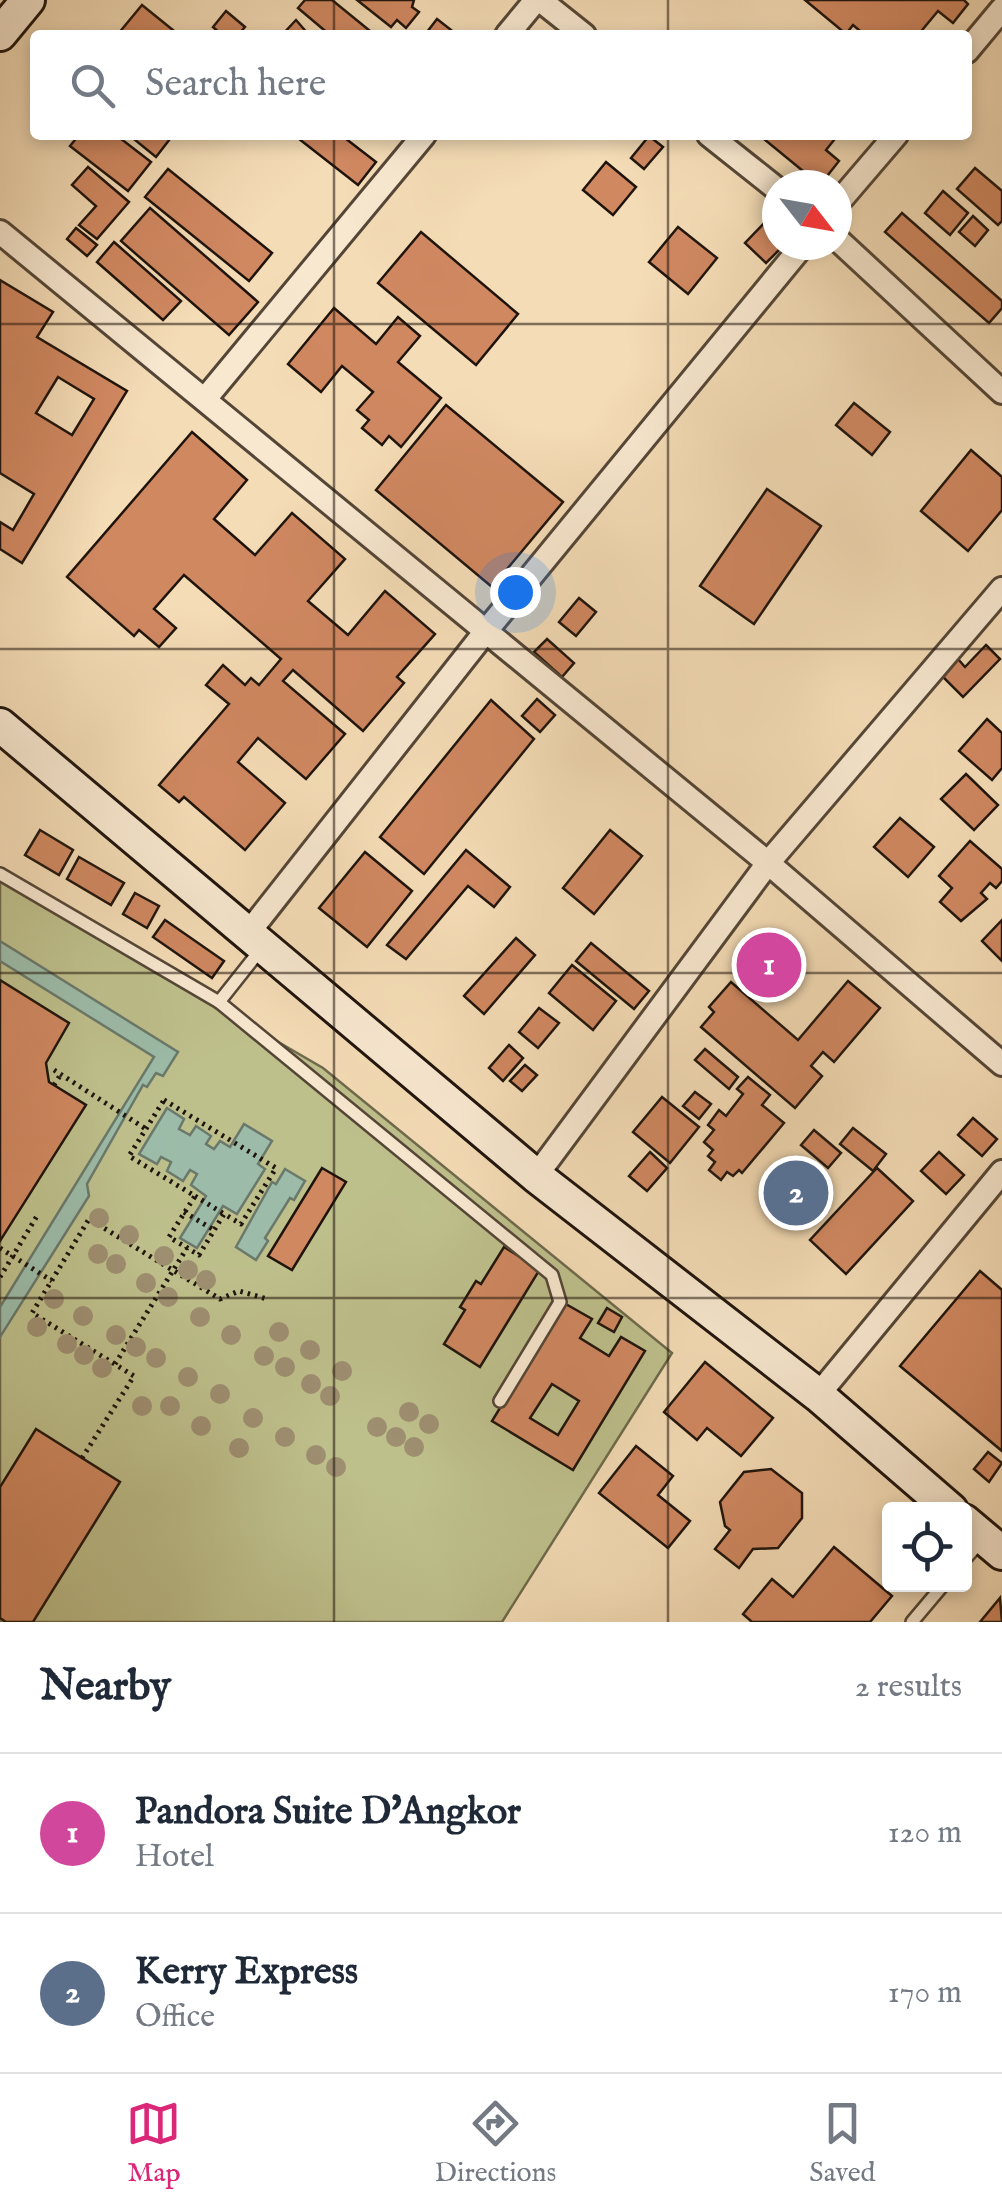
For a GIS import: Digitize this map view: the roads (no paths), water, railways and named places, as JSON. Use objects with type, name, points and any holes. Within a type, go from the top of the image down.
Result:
[{"type":"main road","points":[[0,34],[28,0]]},
{"type":"main road","points":[[0,725],[536,1176],[818,1395],[943,1502]]},
{"type":"street","points":[[511,30],[538,0],[577,30]]},
{"type":"street","points":[[972,45],[1002,9]]},
{"type":"street","points":[[205,399],[420,140]]},
{"type":"street","points":[[715,140],[762,177]]},
{"type":"street","points":[[852,186],[892,140]]},
{"type":"street","points":[[0,232],[768,863],[1002,1064]]},
{"type":"street","points":[[852,253],[1002,392]]},
{"type":"street","points":[[256,939],[486,631],[791,260]]},
{"type":"street","points":[[536,1176],[768,863],[1002,589]]},
{"type":"street","points":[[818,1395],[1002,1172]]},
{"type":"lane","points":[[0,874],[219,1002],[552,1275],[560,1302],[500,1401]]},
{"type":"lane","points":[[219,1002],[256,939]]},
{"type":"lane","points":[[912,1622],[937,1592]]},
{"type":"place","name":"Pandora Suite D'Angkor","points":[[769,965]]},
{"type":"place","name":"Kerry Express","points":[[796,1193]]}]
